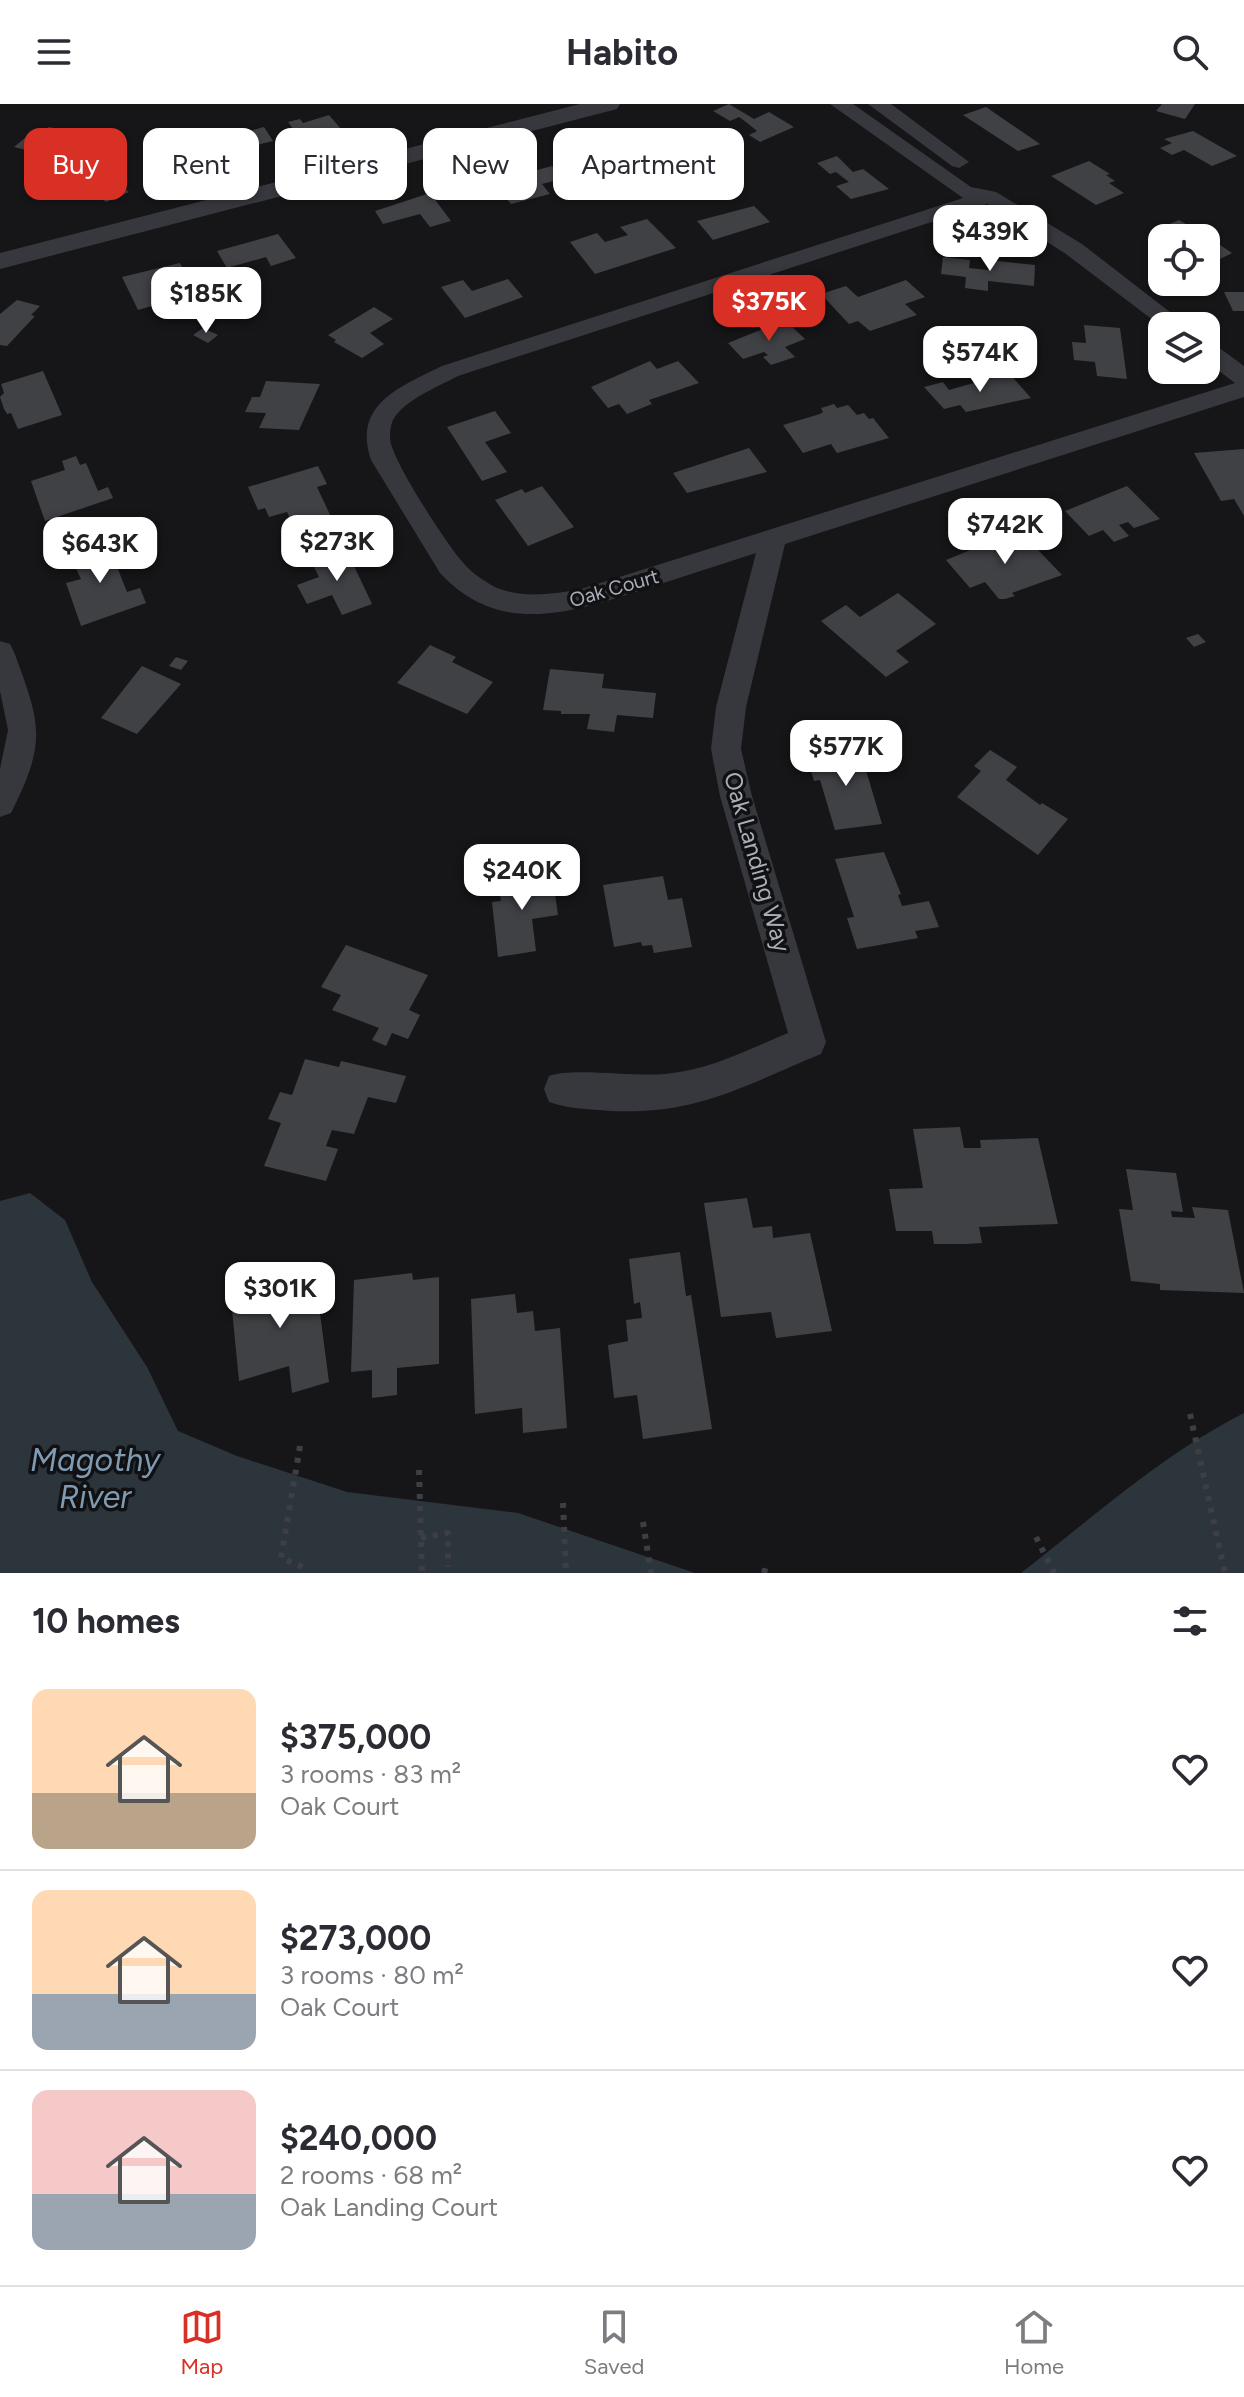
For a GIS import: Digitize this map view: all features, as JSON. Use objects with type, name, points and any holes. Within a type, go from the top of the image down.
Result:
[{"type":"street","points":[[1,257],[608,104]]},
{"type":"street","points":[[840,104],[965,192],[989,196],[1074,249],[1157,312]]},
{"type":"street","points":[[878,104],[986,181],[989,196]]},
{"type":"street","name":"Oak Court","points":[[989,196],[450,371],[408,393],[389,408],[379,423],[377,440],[384,460],[450,566],[465,582],[489,596],[544,605],[578,600],[773,540],[1244,389]]},
{"type":"street","points":[[1220,360],[1244,378]]},
{"type":"street","name":"Oak Landing Way","points":[[562,1089],[614,1094],[654,1093],[705,1085],[808,1042],[736,796],[726,749],[731,707],[773,540]]},
{"type":"street","points":[[0,652],[23,720],[15,769],[0,804]]},
{"type":"path","points":[[1190,1414],[1225,1573]]},
{"type":"path","points":[[300,1446],[281,1558],[306,1568]]},
{"type":"path","points":[[419,1470],[422,1573]]},
{"type":"path","points":[[563,1503],[566,1573]]},
{"type":"path","points":[[643,1522],[651,1573]]},
{"type":"path","points":[[421,1538],[448,1533],[448,1567]]},
{"type":"path","points":[[1036,1537],[1054,1573]]},
{"type":"path","points":[[764,1573],[767,1562]]},
{"type":"water","name":"Magothy River","points":[[30,1193],[65,1220],[92,1282],[147,1367],[178,1431],[237,1456],[347,1492],[518,1513],[695,1573],[0,1573],[0,1201]]},
{"type":"water","points":[[1244,1413],[1244,1573],[1021,1573],[1157,1467]]},
{"type":"building","points":[[729,104],[754,119],[769,112],[794,127],[760,142],[749,135],[757,131],[739,117],[730,121],[713,111]]},
{"type":"building","points":[[1162,104],[1195,104],[1185,119],[1156,111]]},
{"type":"building","points":[[986,107],[1040,144],[1018,151],[963,115]]},
{"type":"building","points":[[329,115],[340,128],[292,128],[288,122],[300,119],[303,123]]},
{"type":"building","points":[[264,127],[273,141],[259,145],[259,128]]},
{"type":"building","points":[[1193,131],[1237,156],[1212,166],[1184,150],[1172,155],[1160,148],[1172,143],[1164,139]]},
{"type":"building","points":[[24,139],[24,149],[14,147]]},
{"type":"building","points":[[837,156],[853,172],[863,169],[889,189],[851,199],[836,186],[849,182],[836,172],[830,174],[817,163]]},
{"type":"building","points":[[1089,161],[1110,174],[1106,175],[1115,181],[1109,183],[1124,193],[1096,205],[1051,176]]},
{"type":"building","points":[[553,167],[553,181],[542,184],[550,194],[537,197],[537,170]]},
{"type":"building","points":[[423,195],[423,200],[435,200],[451,221],[430,227],[420,214],[383,224],[375,211]]},
{"type":"building","points":[[754,206],[770,222],[713,240],[697,221]]},
{"type":"building","points":[[647,219],[676,248],[595,274],[570,242],[597,233],[605,242],[628,235],[620,227]]},
{"type":"building","points":[[278,234],[296,258],[271,266],[266,257],[227,268],[217,251]]},
{"type":"building","points":[[1220,245],[1232,253],[1220,259]]},
{"type":"building","points":[[943,257],[970,260],[969,268],[988,270],[989,260],[1035,265],[1034,286],[988,281],[988,291],[965,288],[966,277],[941,274]]},
{"type":"building","points":[[180,263],[190,281],[156,291],[162,303],[138,310],[122,277]]},
{"type":"building","points":[[508,279],[523,297],[465,318],[441,287],[463,280],[472,291]]},
{"type":"building","points":[[906,280],[925,297],[905,304],[917,315],[870,331],[858,321],[849,324],[821,294],[846,286],[858,297]]},
{"type":"building","points":[[1224,292],[1244,292],[1244,311],[1233,311]]},
{"type":"building","points":[[17,300],[40,306],[31,315],[35,316],[7,346],[0,345],[0,314]]},
{"type":"building","points":[[374,307],[393,319],[370,333],[384,344],[362,358],[334,342],[336,340],[328,335]]},
{"type":"building","points":[[785,320],[805,339],[785,347],[795,357],[771,365],[763,357],[768,355],[764,352],[743,359],[728,343]]},
{"type":"building","points":[[1084,325],[1120,328],[1127,379],[1097,376],[1095,362],[1074,360],[1072,342],[1086,343]]},
{"type":"building","points":[[203,328],[218,335],[208,343],[193,335]]},
{"type":"building","points":[[650,361],[657,369],[678,361],[699,383],[649,400],[652,404],[627,414],[619,404],[608,408],[591,387]]},
{"type":"building","points":[[43,371],[62,415],[18,429],[11,413],[7,414],[4,409],[0,397],[4,393],[1,384]]},
{"type":"building","points":[[1009,373],[1031,398],[966,412],[960,405],[944,409],[924,387],[943,382],[949,390]]},
{"type":"building","points":[[266,381],[320,384],[299,430],[259,428],[266,413],[245,412],[252,397],[260,397]]},
{"type":"building","points":[[834,404],[837,408],[848,405],[857,415],[864,413],[869,419],[873,418],[889,438],[837,453],[831,444],[803,453],[783,425],[820,414],[823,412],[821,408]]},
{"type":"building","points":[[495,411],[511,433],[485,442],[507,472],[482,481],[447,427]]},
{"type":"building","points":[[749,448],[767,472],[687,493],[673,473]]},
{"type":"building","points":[[1244,449],[1244,516],[1234,499],[1221,501],[1194,453]]},
{"type":"building","points":[[76,456],[80,465],[86,463],[98,491],[108,487],[113,498],[45,521],[31,481],[65,470],[62,461]]},
{"type":"building","points":[[318,466],[327,484],[317,487],[333,521],[296,532],[287,512],[269,517],[265,508],[258,510],[248,487]]},
{"type":"building","points":[[542,486],[574,527],[528,546],[495,500],[522,489],[525,493]]},
{"type":"building","points":[[1127,486],[1160,519],[1134,528],[1128,522],[1119,525],[1129,536],[1114,542],[1103,530],[1089,536],[1065,511]]},
{"type":"building","points":[[1019,530],[1062,575],[1012,593],[1015,596],[999,599],[985,582],[970,588],[946,560]]},
{"type":"building","points":[[106,539],[127,592],[140,588],[146,603],[81,626],[66,583],[81,579],[68,552]]},
{"type":"building","points":[[346,549],[372,604],[342,615],[332,595],[307,604],[297,585],[319,577],[311,561]]},
{"type":"building","points":[[898,593],[936,624],[896,651],[909,662],[886,677],[821,621],[846,605],[860,617]]},
{"type":"building","points":[[1198,634],[1206,642],[1194,647],[1186,638]]},
{"type":"building","points":[[430,645],[456,657],[452,662],[493,682],[467,714],[397,683]]},
{"type":"building","points":[[176,657],[188,661],[181,670],[169,666]]},
{"type":"building","points":[[142,666],[181,684],[137,734],[101,718]]},
{"type":"building","points":[[550,669],[604,674],[602,688],[656,693],[653,718],[617,715],[614,732],[587,729],[590,714],[561,714],[561,711],[543,710]]},
{"type":"building","points":[[859,747],[882,824],[835,830],[820,780],[814,781],[806,754]]},
{"type":"building","points":[[990,750],[1017,767],[1006,780],[1040,805],[1042,803],[1068,819],[1038,855],[957,797],[981,771],[974,766]]},
{"type":"building","points":[[884,852],[901,894],[898,895],[902,906],[929,901],[939,927],[915,931],[918,938],[857,949],[847,918],[854,917],[835,859]]},
{"type":"building","points":[[552,873],[558,915],[532,919],[536,951],[498,957],[492,902],[501,901],[498,881]]},
{"type":"building","points":[[663,876],[668,900],[682,898],[692,947],[654,953],[652,945],[642,946],[641,942],[614,947],[603,885]]},
{"type":"building","points":[[346,945],[428,975],[409,1010],[420,1015],[408,1039],[392,1033],[386,1046],[372,1040],[379,1028],[332,1010],[341,995],[321,987]]},
{"type":"building","points":[[305,1059],[339,1067],[341,1061],[406,1076],[396,1103],[368,1097],[354,1134],[332,1130],[326,1146],[338,1149],[326,1181],[264,1166],[281,1123],[268,1119],[280,1092],[292,1095]]},
{"type":"building","points":[[960,1127],[964,1148],[981,1148],[980,1140],[1038,1138],[1058,1224],[979,1227],[982,1243],[966,1244],[934,1244],[932,1231],[896,1231],[889,1189],[923,1188],[913,1129]]},
{"type":"building","points":[[1126,1169],[1176,1173],[1183,1212],[1171,1211],[1172,1217],[1195,1218],[1192,1207],[1228,1210],[1244,1293],[1160,1290],[1160,1284],[1131,1281],[1119,1209],[1133,1210]]},
{"type":"building","points":[[747,1198],[753,1228],[772,1226],[773,1238],[810,1233],[832,1331],[776,1338],[771,1312],[721,1317],[704,1203]]},
{"type":"building","points":[[680,1252],[686,1296],[691,1295],[712,1429],[643,1439],[637,1395],[614,1398],[608,1345],[628,1341],[626,1320],[642,1318],[640,1302],[634,1304],[629,1259]]},
{"type":"building","points":[[295,1272],[295,1281],[315,1275],[329,1382],[292,1393],[289,1366],[239,1381],[230,1289]]},
{"type":"building","points":[[412,1273],[413,1280],[439,1277],[439,1364],[397,1368],[397,1395],[372,1398],[372,1370],[351,1372],[354,1280]]},
{"type":"building","points":[[515,1294],[517,1313],[533,1311],[535,1331],[560,1328],[567,1428],[523,1433],[522,1408],[475,1414],[471,1299]]}]
